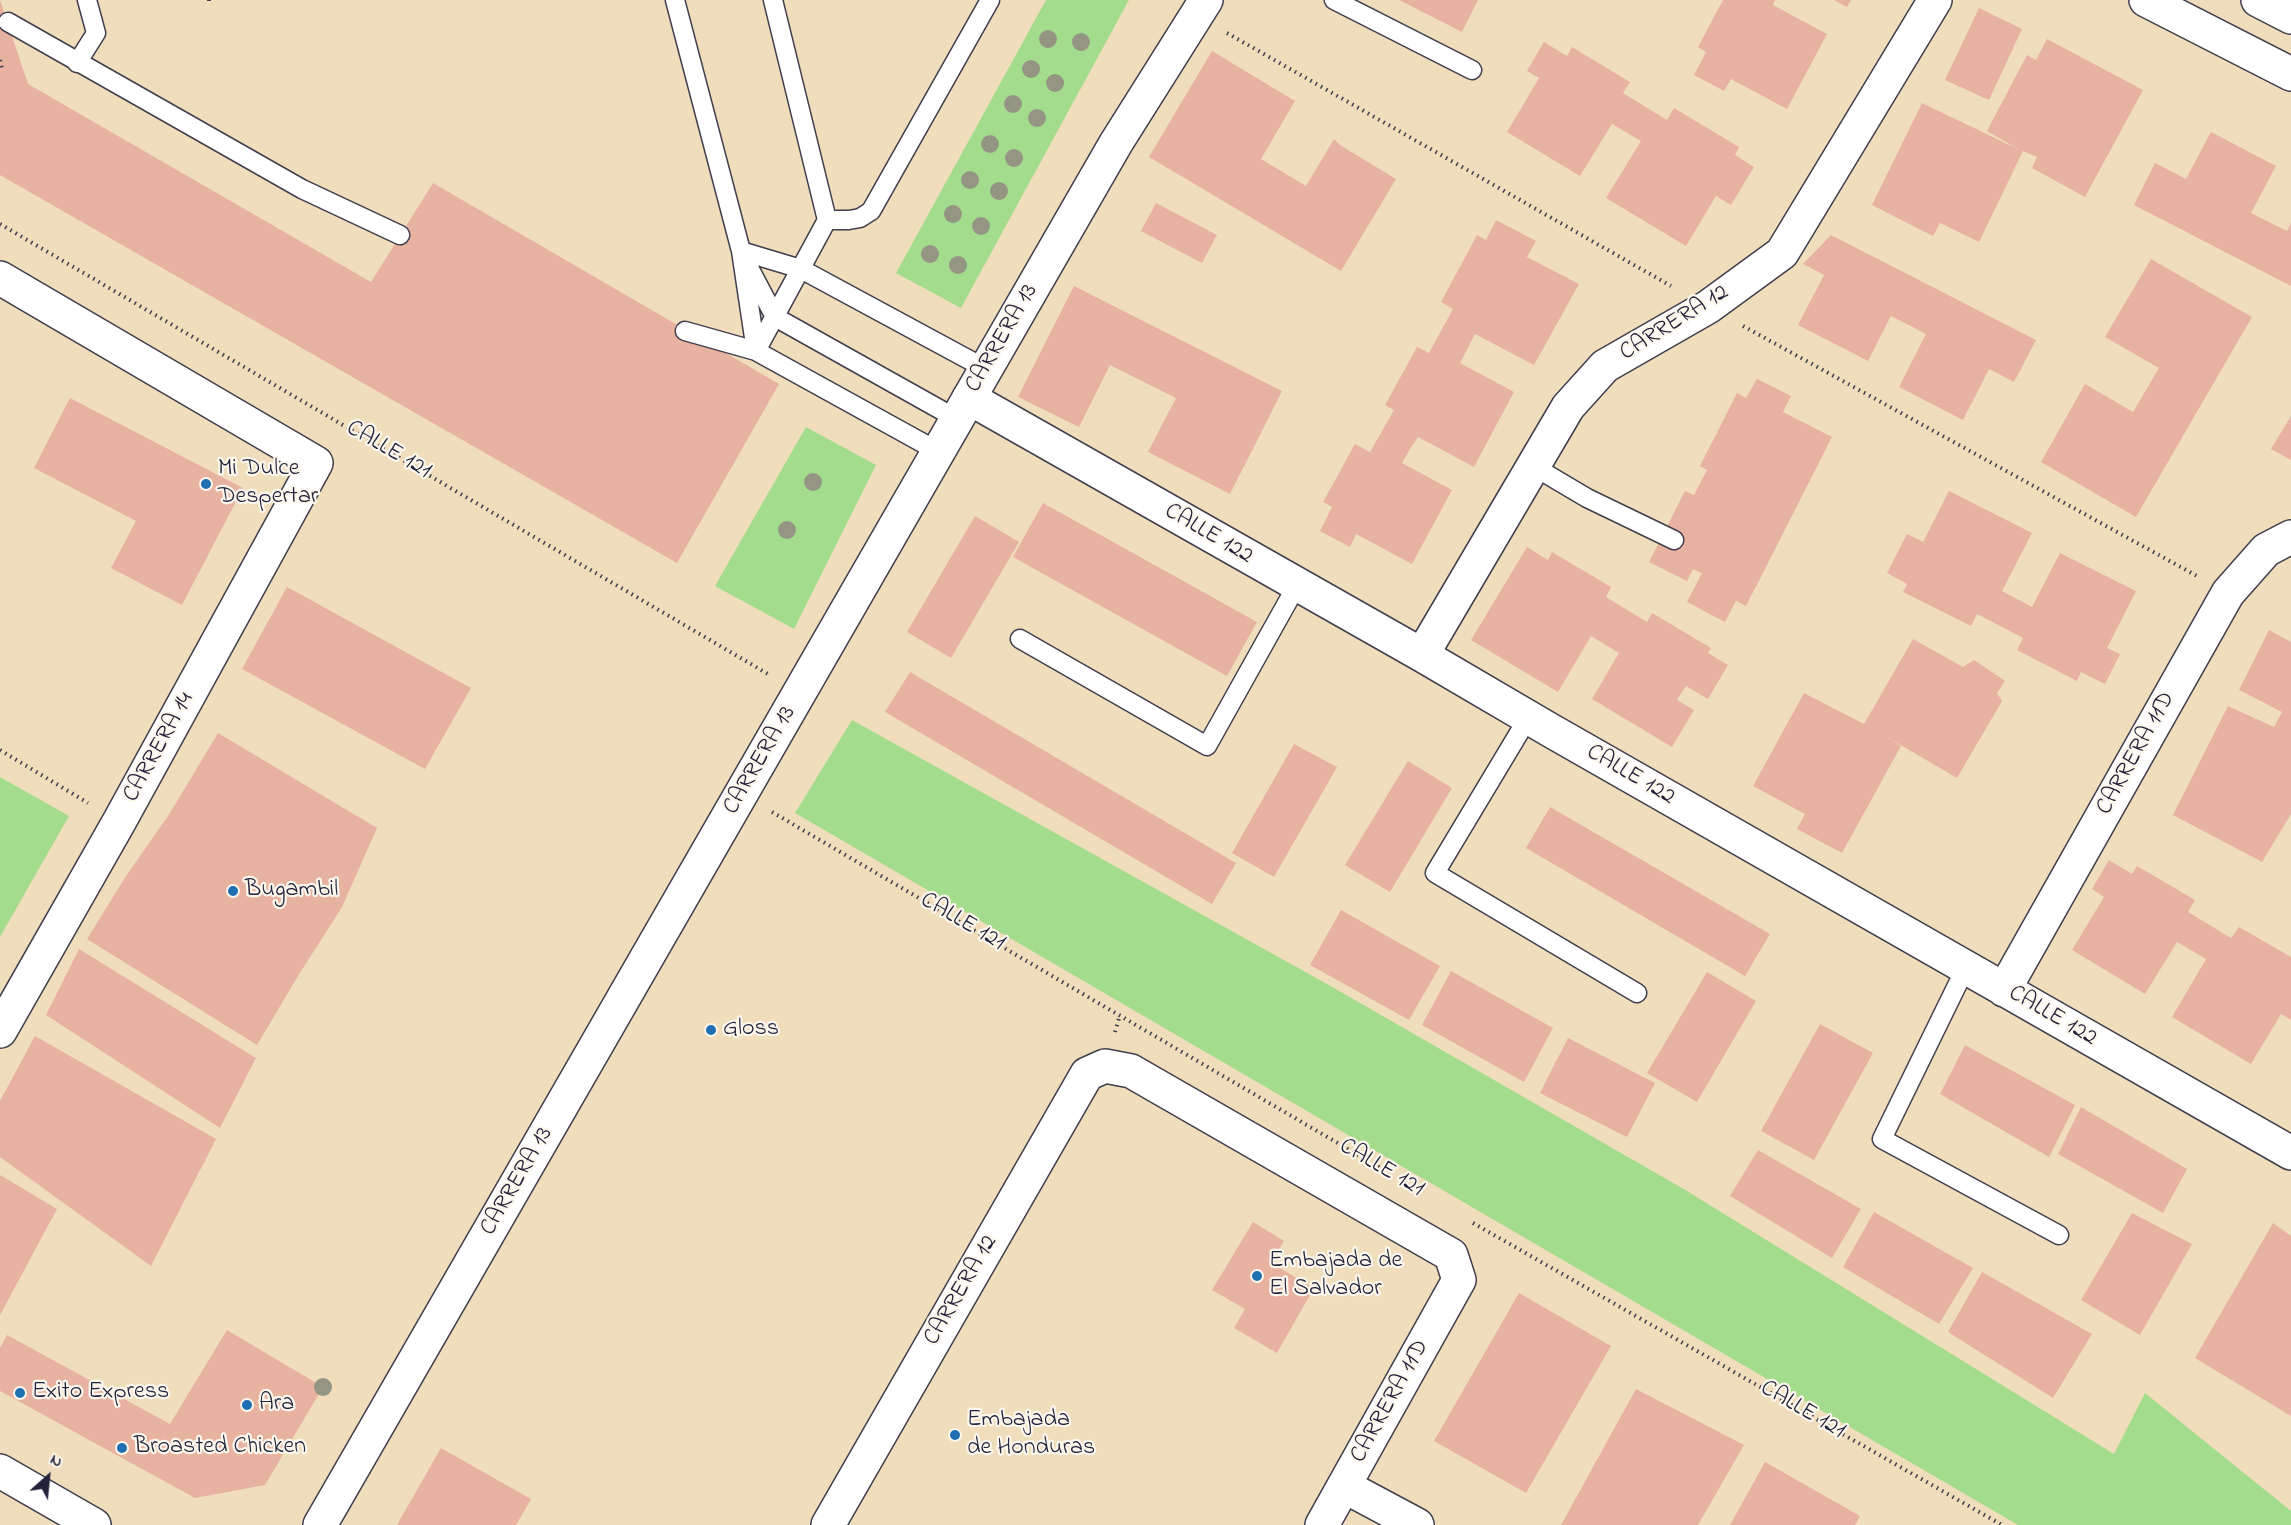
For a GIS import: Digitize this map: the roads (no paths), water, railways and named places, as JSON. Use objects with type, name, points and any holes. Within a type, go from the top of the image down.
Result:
[{"type":"street","name":"CARRERA 13","points":[[320,1525],[1116,143],[1206,0]]},
{"type":"street","name":"CARRERA 12","points":[[1422,655],[1568,407],[1605,366],[1708,306],[1782,253],[1935,0]]},
{"type":"street","points":[[2146,0],[2291,74]]},
{"type":"street","points":[[2258,0],[2291,17]]},
{"type":"street","name":"CALLE 121","points":[[0,278],[316,463]]},
{"type":"street","name":"CALLE 122","points":[[963,408],[1297,585],[2004,990],[2288,1144]]},
{"type":"street","name":"CARRERA 14","points":[[0,1030],[119,822],[316,463]]},
{"type":"street","name":"CARRERA 11D","points":[[2004,990],[2228,593],[2266,550],[2291,537]]},
{"type":"street","name":"CARRERA 12","points":[[828,1525],[1087,1074],[1105,1066]]},
{"type":"street","name":"CALLE 121","points":[[1105,1066],[1131,1071],[1451,1255],[1459,1280]]},
{"type":"street","name":"CARRERA 11D","points":[[1322,1525],[1459,1280]]},
{"type":"street","points":[[0,1471],[94,1525]]},
{"type":"street","points":[[1344,1486],[1417,1525]]},
{"type":"lane","points":[[78,63],[96,33],[87,0]]},
{"type":"lane","points":[[675,0],[741,251],[756,351]]},
{"type":"lane","points":[[756,351],[827,220],[773,0]]},
{"type":"lane","points":[[827,220],[860,218],[871,211],[990,0]]},
{"type":"lane","points":[[1334,0],[1473,70]]},
{"type":"lane","points":[[8,22],[302,189],[400,235]]},
{"type":"lane","points":[[741,251],[801,269],[986,369]]},
{"type":"lane","points":[[741,251],[775,317],[963,408]]},
{"type":"lane","points":[[685,331],[756,351],[939,452]]},
{"type":"lane","points":[[1533,466],[1587,498],[1674,540]]},
{"type":"lane","points":[[1020,639],[1208,746],[1297,585]]},
{"type":"lane","points":[[1528,718],[1435,873],[1637,993]]},
{"type":"lane","points":[[1966,967],[1882,1139],[2059,1234]]},
{"type":"place","name":"Mi Dulce Despertar","points":[[206,484]]},
{"type":"place","name":"Bugambil","points":[[233,891]]},
{"type":"place","name":"Gloss","points":[[711,1030]]},
{"type":"place","name":"Embajada de El Salvador","points":[[1257,1276]]},
{"type":"place","name":"Exito Express","points":[[20,1393]]},
{"type":"place","name":"Ara","points":[[247,1405]]},
{"type":"place","name":"Embajada de Honduras","points":[[955,1435]]},
{"type":"place","name":"Broasted Chicken","points":[[122,1448]]}]
